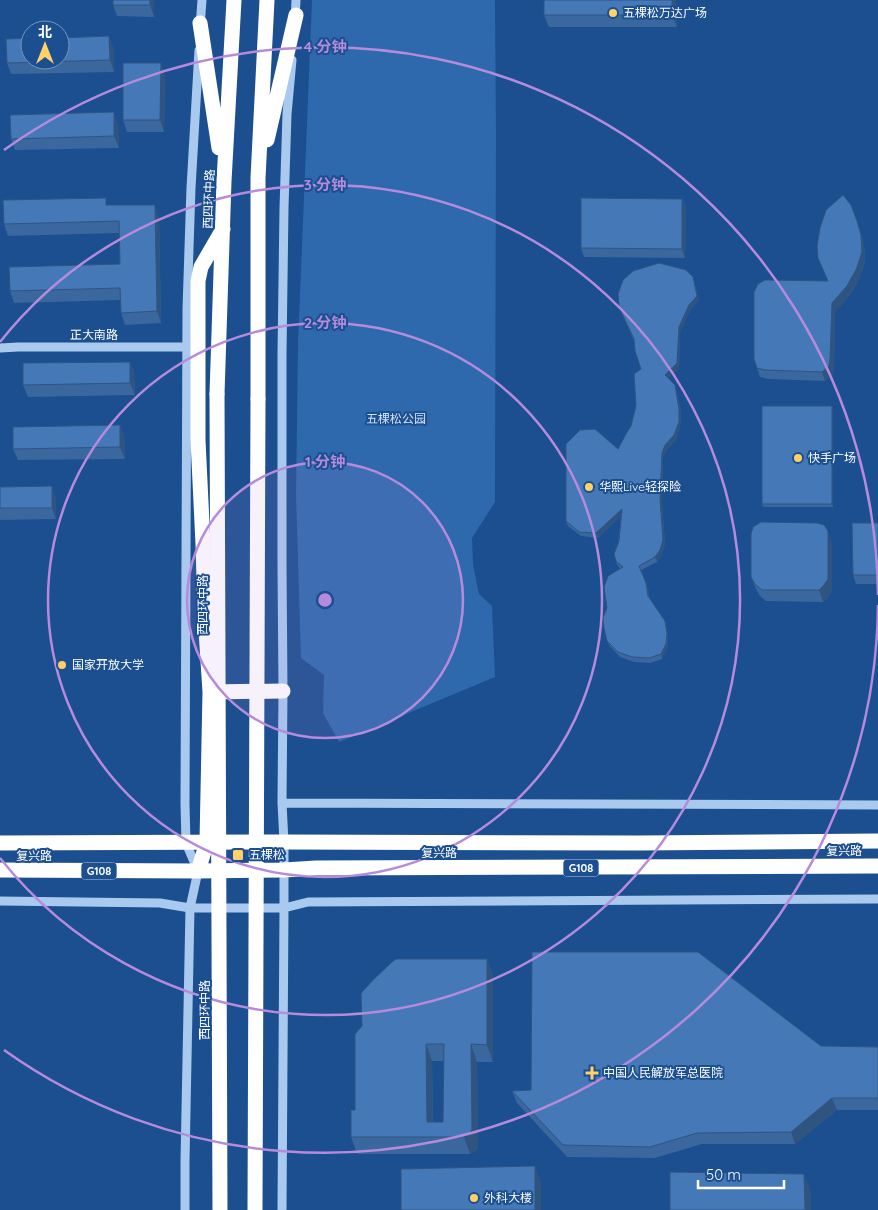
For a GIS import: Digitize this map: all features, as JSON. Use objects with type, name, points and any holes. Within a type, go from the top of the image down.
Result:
[{"type":"highway","name":"西四环中路","points":[[220,1210],[217,394],[224,181],[234,0]]},
{"type":"highway","points":[[255,1210],[258,178],[267,0]]},
{"type":"highway","points":[[258,178],[296,8]]},
{"type":"highway","points":[[200,24],[224,181]]},
{"type":"highway","points":[[198,871],[207,842],[210,692],[198,440],[198,281],[201,267],[223,229]]},
{"type":"highway","points":[[210,692],[283,691]]},
{"type":"highway","name":"复兴路","points":[[0,843],[878,841]]},
{"type":"highway","name":"复兴路","points":[[0,870],[198,871],[316,868],[878,866]]},
{"type":"street","name":"西四环中路","points":[[186,1210],[185,1161],[190,908],[198,871],[186,843],[187,309],[190,206],[202,0]]},
{"type":"street","points":[[282,1210],[284,208],[287,114],[296,8]]},
{"type":"street","name":"正大南路","points":[[0,348],[187,347]]},
{"type":"street","points":[[282,803],[878,805]]},
{"type":"street","points":[[0,902],[160,903],[190,908],[284,908],[308,902],[878,899]]},
{"type":"green space","name":"五棵松公园","points":[[312,0],[495,0],[495,502],[472,538],[473,565],[479,594],[492,606],[495,677],[339,742],[323,713],[324,675],[301,658],[296,494],[298,344]]},
{"type":"building","points":[[113,0],[150,0],[150,5],[113,5]]},
{"type":"building","points":[[544,0],[672,0],[672,15],[544,15]]},
{"type":"building","points":[[109,36],[110,60],[70,61],[70,38]]},
{"type":"building","points":[[20,38],[20,63],[7,63],[6,39]]},
{"type":"building","points":[[123,63],[161,63],[160,120],[123,120]]},
{"type":"building","points":[[114,112],[114,136],[11,139],[10,115]]},
{"type":"building","points":[[843,195],[851,205],[857,221],[861,235],[862,252],[856,270],[847,286],[832,303],[829,366],[822,372],[765,370],[757,368],[754,359],[754,292],[758,284],[765,280],[828,281],[818,258],[817,246],[820,228],[826,210]]},
{"type":"building","points":[[106,198],[106,205],[155,205],[157,311],[121,313],[120,288],[10,291],[9,267],[120,264],[119,221],[4,224],[3,200]]},
{"type":"building","points":[[581,198],[682,199],[682,249],[581,248]]},
{"type":"building","points":[[659,263],[686,270],[693,277],[697,296],[689,305],[679,327],[677,363],[665,375],[675,385],[679,422],[674,435],[665,445],[662,453],[660,499],[663,540],[660,550],[655,557],[639,566],[646,583],[648,596],[665,621],[667,633],[666,644],[661,654],[649,658],[632,657],[618,652],[607,641],[603,618],[607,608],[604,587],[608,576],[623,567],[616,561],[614,554],[619,541],[622,509],[596,533],[579,532],[566,521],[566,444],[580,430],[595,429],[618,449],[631,426],[636,406],[634,374],[641,369],[635,351],[634,339],[619,307],[618,294],[623,280],[633,271]]},
{"type":"building","points":[[130,362],[130,383],[23,385],[23,363]]},
{"type":"building","name":"快手广场","points":[[762,406],[832,406],[832,504],[762,504]]},
{"type":"building","points":[[120,425],[120,447],[13,449],[13,427]]},
{"type":"building","points":[[52,486],[52,508],[0,508],[0,487]]},
{"type":"building","points":[[761,522],[817,523],[824,525],[828,531],[828,579],[819,590],[762,590],[755,584],[751,577],[751,534],[753,527]]},
{"type":"building","points":[[852,523],[878,523],[878,575],[853,575]]},
{"type":"building","points":[[532,952],[698,952],[821,1046],[878,1047],[878,1098],[832,1098],[791,1132],[697,1133],[650,1147],[563,1145],[512,1091],[531,1090]]},
{"type":"building","points":[[396,959],[487,959],[487,1045],[471,1044],[472,1129],[464,1137],[351,1137],[351,1110],[355,1110],[355,1034],[362,1026],[361,994]],"holes":[[[426,1044],[444,1044],[443,1122],[427,1122]]]},
{"type":"building","points":[[535,1166],[535,1210],[401,1210],[401,1169]]},
{"type":"building","points":[[670,1172],[804,1174],[805,1210],[670,1210]]},
{"type":"place","name":"五棵松万达广场","points":[[613,13]]},
{"type":"place","name":"快手广场","points":[[798,458]]},
{"type":"place","name":"华熙Live轻探险","points":[[589,487]]},
{"type":"place","name":"国家开放大学","points":[[62,665]]},
{"type":"place","name":"五棵松","points":[[238,855]]},
{"type":"place","name":"中国人民解放军总医院","points":[[592,1073]]},
{"type":"place","name":"外科大楼","points":[[474,1198]]}]
